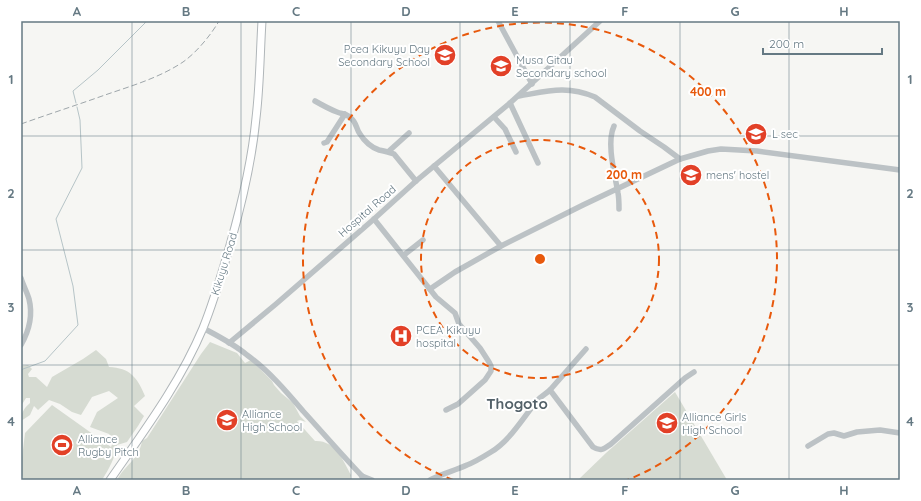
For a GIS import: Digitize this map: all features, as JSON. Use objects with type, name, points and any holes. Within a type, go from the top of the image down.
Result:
[{"type":"main road","name":"Kikuyu Road","points":[[110,480],[160,408],[178,377],[203,328],[226,259],[239,213],[250,162],[260,77],[262,21]]},
{"type":"street","points":[[498,21],[532,84]]},
{"type":"street","name":"Hospital Road","points":[[229,342],[276,304],[416,181],[519,96],[600,21]]},
{"type":"street","name":"Hospital Road","points":[[519,96],[563,89],[588,94],[680,159]]},
{"type":"street","points":[[314,101],[336,112],[345,114],[353,120],[363,139],[374,148],[394,154],[416,181]]},
{"type":"street","points":[[510,103],[538,163]]},
{"type":"street","points":[[324,143],[327,142],[345,114]]},
{"type":"street","points":[[494,117],[497,122],[503,126],[516,152]]},
{"type":"street","points":[[614,126],[612,130],[612,159],[619,209]]},
{"type":"street","points":[[389,152],[409,133]]},
{"type":"street","points":[[430,289],[455,272],[501,246],[680,159],[708,151],[721,149],[757,151],[900,170]]},
{"type":"street","points":[[434,166],[501,246]]},
{"type":"street","points":[[374,219],[430,289],[455,313],[459,324],[480,348],[491,366],[485,380],[458,404],[446,410]]},
{"type":"street","points":[[404,255],[423,240]]},
{"type":"street","points":[[21,278],[29,299],[31,318],[29,327],[21,345]]},
{"type":"street","points":[[203,328],[229,342],[248,355],[282,387],[363,478],[372,480]]},
{"type":"street","points":[[430,480],[446,472],[467,466],[493,451],[521,423],[540,398],[550,390],[586,349]]},
{"type":"street","points":[[550,390],[593,447],[597,450],[601,450],[611,444],[685,378],[694,372]]},
{"type":"street","points":[[808,446],[828,434],[834,433],[844,436],[857,432],[880,430],[900,433]]},
{"type":"shaded area","name":"Alliance High School","points":[[210,342],[237,353],[245,363],[251,360],[272,381],[281,393],[293,403],[300,416],[306,422],[300,420],[297,421],[315,441],[328,444],[338,452],[351,475],[350,480],[117,480],[138,453],[142,441],[147,438]]},
{"type":"shaded area","points":[[96,350],[106,359],[109,367],[122,369],[136,379],[145,396],[134,406],[144,416],[127,442],[117,445],[115,454],[102,480],[24,480],[21,473],[21,466],[25,433],[52,405],[111,447],[114,440],[109,434],[90,427],[97,412],[118,398],[109,391],[92,397],[81,415],[49,400],[38,410],[34,406],[30,415],[21,421],[23,411],[30,403],[30,398],[26,398],[21,406],[21,366],[28,365],[32,369],[28,374],[29,377],[36,377],[47,387],[52,377]]},
{"type":"shaded area","name":"Alliance Girls High School","points":[[675,392],[727,480],[578,480],[606,453]]},
{"type":"waterway","points":[[76,103],[73,91],[98,70],[146,21]]},
{"type":"waterway","points":[[21,371],[45,361],[78,325],[73,286],[56,219],[82,168],[80,120],[77,107]]},
{"type":"railway","points":[[21,124],[135,85],[174,68],[198,49],[208,38],[219,21]]},
{"type":"place","name":"Pcea Kikuyu Day Secondary School","points":[[445,55]]},
{"type":"place","name":"Musa Gitau Secondary school","points":[[501,66]]},
{"type":"place","name":"L sec","points":[[756,134]]},
{"type":"place","name":"mens' hostel","points":[[691,175]]},
{"type":"place","name":"PCEA Kikuyu hospital","points":[[401,336]]},
{"type":"place","name":"Alliance High School","points":[[227,420]]},
{"type":"place","name":"Alliance Girls High School","points":[[667,423]]},
{"type":"place","name":"Alliance Rugby Pitch","points":[[62,445]]},
{"type":"district","name":"Thogoto","points":[[517,404]]}]
